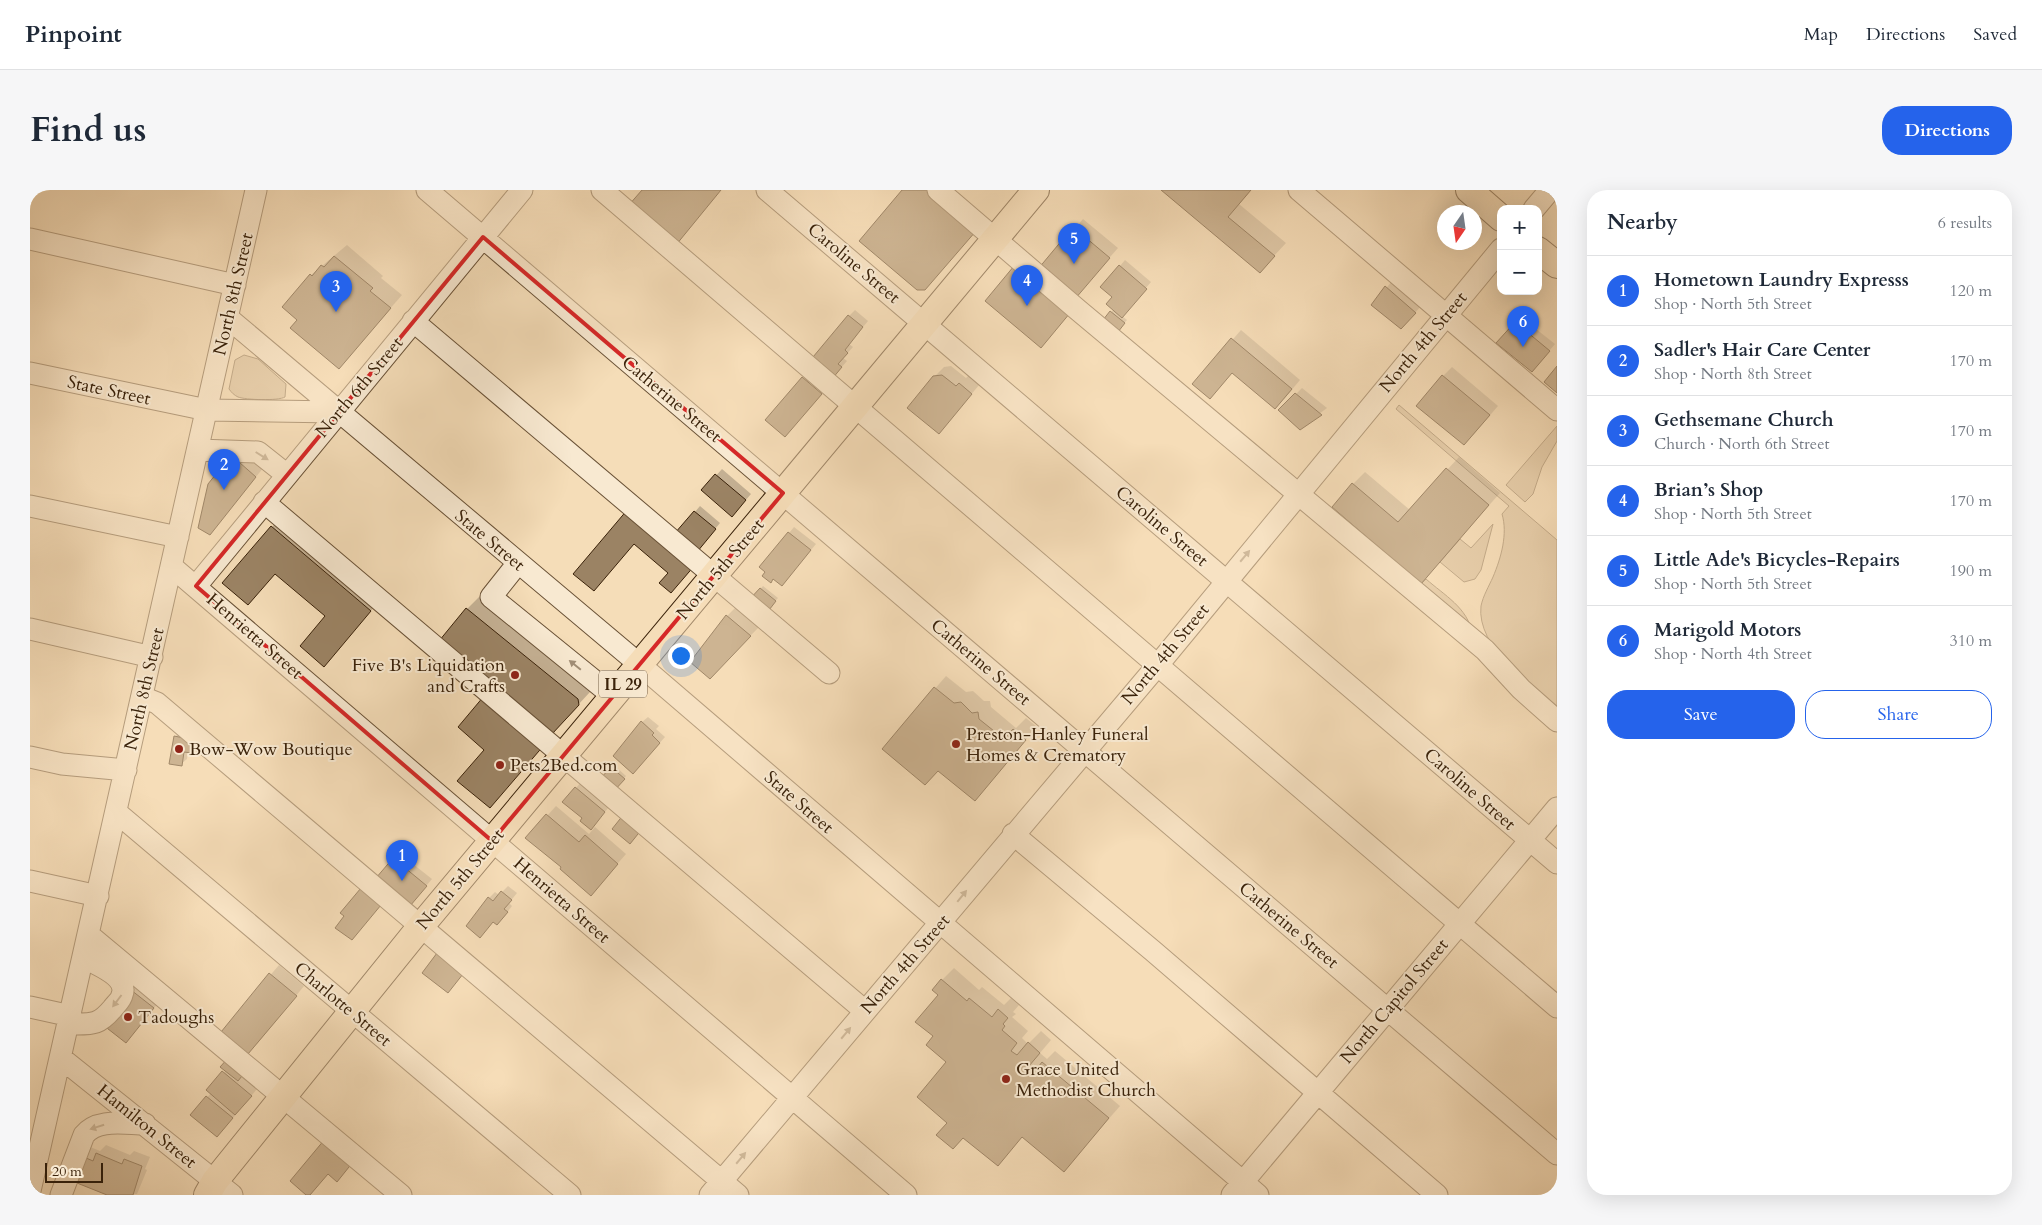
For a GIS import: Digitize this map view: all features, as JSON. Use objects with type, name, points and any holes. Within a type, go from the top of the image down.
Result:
[{"type":"main road","name":"North 5th Street","points":[[213,1192],[284,1097],[421,926],[1036,190]]},
{"type":"main road","points":[[1471,191],[1497,214]]},
{"type":"main road","points":[[1542,253],[1557,265]]},
{"type":"street","name":"North 8th Street","points":[[31,1188],[37,1134],[62,1058],[256,190]]},
{"type":"street","name":"Catherine Street","points":[[426,190],[1557,1154]]},
{"type":"street","name":"North 6th Street","points":[[196,586],[522,190]]},
{"type":"street","points":[[602,190],[1557,1007]]},
{"type":"street","name":"Caroline Street","points":[[767,190],[1557,863]]},
{"type":"street","points":[[938,190],[1297,494],[1485,650],[1520,689],[1557,721]]},
{"type":"street","points":[[1299,190],[1557,410]]},
{"type":"street","points":[[1537,205],[1550,190]]},
{"type":"street","points":[[30,239],[235,284]]},
{"type":"street","name":"North 4th Street","points":[[716,1188],[940,924],[1013,834],[1157,666],[1499,250]]},
{"type":"street","name":"State Street","points":[[228,318],[639,664],[940,924],[1244,1191]]},
{"type":"street","points":[[413,322],[829,673]]},
{"type":"street","name":"State Street","points":[[30,372],[207,410],[338,412]]},
{"type":"street","points":[[198,450],[258,452],[286,475]]},
{"type":"street","points":[[264,502],[865,1011]]},
{"type":"street","points":[[30,506],[178,537]]},
{"type":"street","points":[[518,563],[491,597],[613,696]]},
{"type":"street","name":"Henrietta Street","points":[[172,566],[906,1195]]},
{"type":"street","points":[[30,629],[152,657]]},
{"type":"street","points":[[142,697],[158,702],[421,926],[716,1188],[738,1195]]},
{"type":"street","points":[[30,757],[62,764],[126,770]]},
{"type":"street","name":"North Capitol Street","points":[[1244,1191],[1318,1092],[1557,808]]},
{"type":"street","name":"Charlotte Street","points":[[116,812],[570,1195]]},
{"type":"street","points":[[1013,834],[1437,1195]]},
{"type":"street","points":[[30,881],[98,896]]},
{"type":"street","points":[[89,935],[401,1195]]},
{"type":"street","points":[[30,1007],[70,1020],[95,1024],[102,1021],[122,996],[124,988],[118,979],[107,969],[84,958]]},
{"type":"street","name":"Hamilton Street","points":[[62,1058],[145,1124],[213,1192]]},
{"type":"street","points":[[31,1188],[65,1194],[84,1136],[89,1128],[107,1124],[145,1124]]},
{"type":"highlighted area","points":[[483,237],[783,493],[492,841],[196,586]]},
{"type":"shaded area","points":[[244,355],[258,359],[286,384],[285,397],[269,400],[248,399],[238,397],[232,393],[229,389],[235,360]]},
{"type":"shaded area","points":[[1399,405],[1557,540],[1557,716],[1496,652],[1487,636],[1482,621],[1482,602],[1496,570],[1503,546],[1504,522],[1502,514],[1509,506],[1396,409]]},
{"type":"shaded area","points":[[1557,426],[1557,441],[1542,467],[1533,494],[1525,502],[1506,485]]},
{"type":"shaded area","points":[[1320,499],[1421,583],[1426,579],[1454,603],[1466,616],[1472,633]]},
{"type":"shaded area","points":[[1493,524],[1481,570],[1475,579],[1464,582],[1440,562],[1460,539],[1471,548]]},
{"type":"building","points":[[642,190],[721,190],[676,245],[628,206]]},
{"type":"building","points":[[902,190],[928,190],[976,231],[925,290],[917,290],[859,241]]},
{"type":"building","points":[[1161,190],[1251,190],[1228,217],[1275,256],[1260,273]]},
{"type":"building","points":[[1073,227],[1110,258],[1075,299],[1038,269]]},
{"type":"building","points":[[334,256],[373,288],[370,291],[391,308],[339,369],[290,328],[297,320],[282,307],[310,274],[312,276],[321,265],[324,267]]},
{"type":"building","points":[[1119,265],[1147,289],[1122,318],[1106,304],[1112,297],[1100,287]]},
{"type":"building","points":[[1014,266],[1070,313],[1041,348],[985,301]]},
{"type":"building","points":[[1385,286],[1416,313],[1401,329],[1371,305]]},
{"type":"building","points":[[1110,311],[1125,323],[1118,332],[1103,320]]},
{"type":"building","points":[[848,315],[863,327],[845,350],[848,353],[838,364],[842,367],[832,379],[812,363],[816,359],[813,357]]},
{"type":"building","points":[[1515,322],[1550,351],[1532,372],[1496,343]]},
{"type":"building","points":[[1231,338],[1292,389],[1275,409],[1232,373],[1210,399],[1192,384]]},
{"type":"building","points":[[1557,366],[1557,393],[1544,382]]},
{"type":"building","points":[[942,375],[956,386],[959,383],[972,394],[939,434],[907,408],[933,376]]},
{"type":"building","points":[[1442,375],[1490,415],[1464,445],[1416,406]]},
{"type":"building","points":[[802,377],[822,394],[785,437],[765,420]]},
{"type":"building","points":[[1295,393],[1322,415],[1300,430],[1278,410]]},
{"type":"building","points":[[231,455],[256,477],[210,535],[198,528],[208,484]]},
{"type":"building","points":[[1446,468],[1489,505],[1421,584],[1332,507],[1352,483],[1398,522]]},
{"type":"building","points":[[715,474],[746,500],[732,517],[701,490]]},
{"type":"building","points":[[628,509],[695,565],[671,593],[659,583],[668,573],[634,544],[594,591],[573,574]]},
{"type":"building","points":[[694,511],[716,529],[697,552],[675,533]]},
{"type":"building","points":[[271,526],[371,611],[324,667],[300,646],[325,616],[275,574],[248,605],[222,583]]},
{"type":"building","points":[[788,532],[811,550],[782,586],[773,579],[771,583],[762,576],[765,572],[759,567]]},
{"type":"building","points":[[760,588],[776,601],[766,614],[749,600]]},
{"type":"building","points":[[466,608],[578,699],[579,705],[552,734],[439,641]]},
{"type":"building","points":[[726,615],[751,636],[710,679],[690,662]]},
{"type":"building","points":[[934,687],[954,703],[961,702],[972,713],[978,712],[979,719],[1004,739],[1013,729],[1026,740],[975,801],[938,771],[925,785],[882,749]]},
{"type":"building","points":[[484,696],[545,744],[490,808],[457,781],[484,750],[458,727]]},
{"type":"building","points":[[641,721],[654,733],[652,735],[660,743],[633,774],[613,756]]},
{"type":"building","points":[[174,736],[194,740],[192,753],[184,752],[182,766],[169,764]]},
{"type":"building","points":[[611,767],[625,779],[613,792],[599,780]]},
{"type":"building","points":[[575,787],[605,812],[591,830],[580,821],[582,818],[562,802]]},
{"type":"building","points":[[546,814],[579,842],[585,835],[618,864],[591,896],[560,869],[561,867],[525,838]]},
{"type":"building","points":[[624,814],[642,829],[630,844],[612,829]]},
{"type":"building","points":[[393,858],[427,886],[410,906],[376,878]]},
{"type":"building","points":[[366,882],[386,899],[352,940],[335,928],[344,916],[340,913]]},
{"type":"building","points":[[501,891],[512,900],[504,909],[508,912],[497,925],[493,922],[480,938],[466,926],[488,897],[493,901]]},
{"type":"building","points":[[437,953],[463,974],[448,993],[422,973]]},
{"type":"building","points":[[269,973],[297,996],[248,1054],[221,1032]]},
{"type":"building","points":[[941,979],[967,1001],[969,998],[992,1017],[998,1009],[1008,1018],[1003,1024],[1005,1026],[1002,1030],[1017,1043],[1011,1051],[1017,1055],[1028,1042],[1040,1053],[1029,1066],[1035,1071],[1042,1062],[1109,1118],[1064,1172],[1022,1137],[998,1166],[963,1138],[953,1149],[936,1135],[947,1123],[917,1097],[946,1062],[926,1045],[933,1036],[915,1022],[938,995],[932,990]]},
{"type":"building","points":[[131,990],[154,1008],[126,1043],[103,1025]]},
{"type":"building","points":[[229,1057],[246,1071],[238,1081],[220,1067]]},
{"type":"building","points":[[222,1071],[252,1096],[235,1115],[206,1090]]},
{"type":"building","points":[[206,1096],[233,1118],[217,1137],[190,1115]]},
{"type":"building","points":[[325,1139],[353,1162],[337,1182],[328,1174],[310,1195],[306,1195],[290,1181]]},
{"type":"building","points":[[68,1150],[93,1161],[96,1153],[122,1164],[124,1159],[142,1166],[133,1195],[107,1195],[57,1175]]},
{"type":"place","name":"Little Ade's Bicycles-Repairs","points":[[1074,264]]},
{"type":"place","name":"Brian’s Shop","points":[[1027,306]]},
{"type":"place","name":"Gethsemane Church","points":[[336,312]]},
{"type":"place","name":"Marigold Motors","points":[[1523,347]]},
{"type":"place","name":"Sadler's Hair Care Center","points":[[224,490]]},
{"type":"place","name":"Five B's Liquidation and Crafts","points":[[515,675]]},
{"type":"place","name":"Preston-Hanley Funeral Homes & Crematory","points":[[956,744]]},
{"type":"place","name":"Bow-Wow Boutique","points":[[179,749]]},
{"type":"place","name":"Pets2Bed.com","points":[[500,765]]},
{"type":"place","name":"Hometown Laundry Expresss","points":[[402,881]]},
{"type":"place","name":"Tadoughs","points":[[128,1017]]},
{"type":"place","name":"Grace United Methodist Church","points":[[1006,1079]]}]
